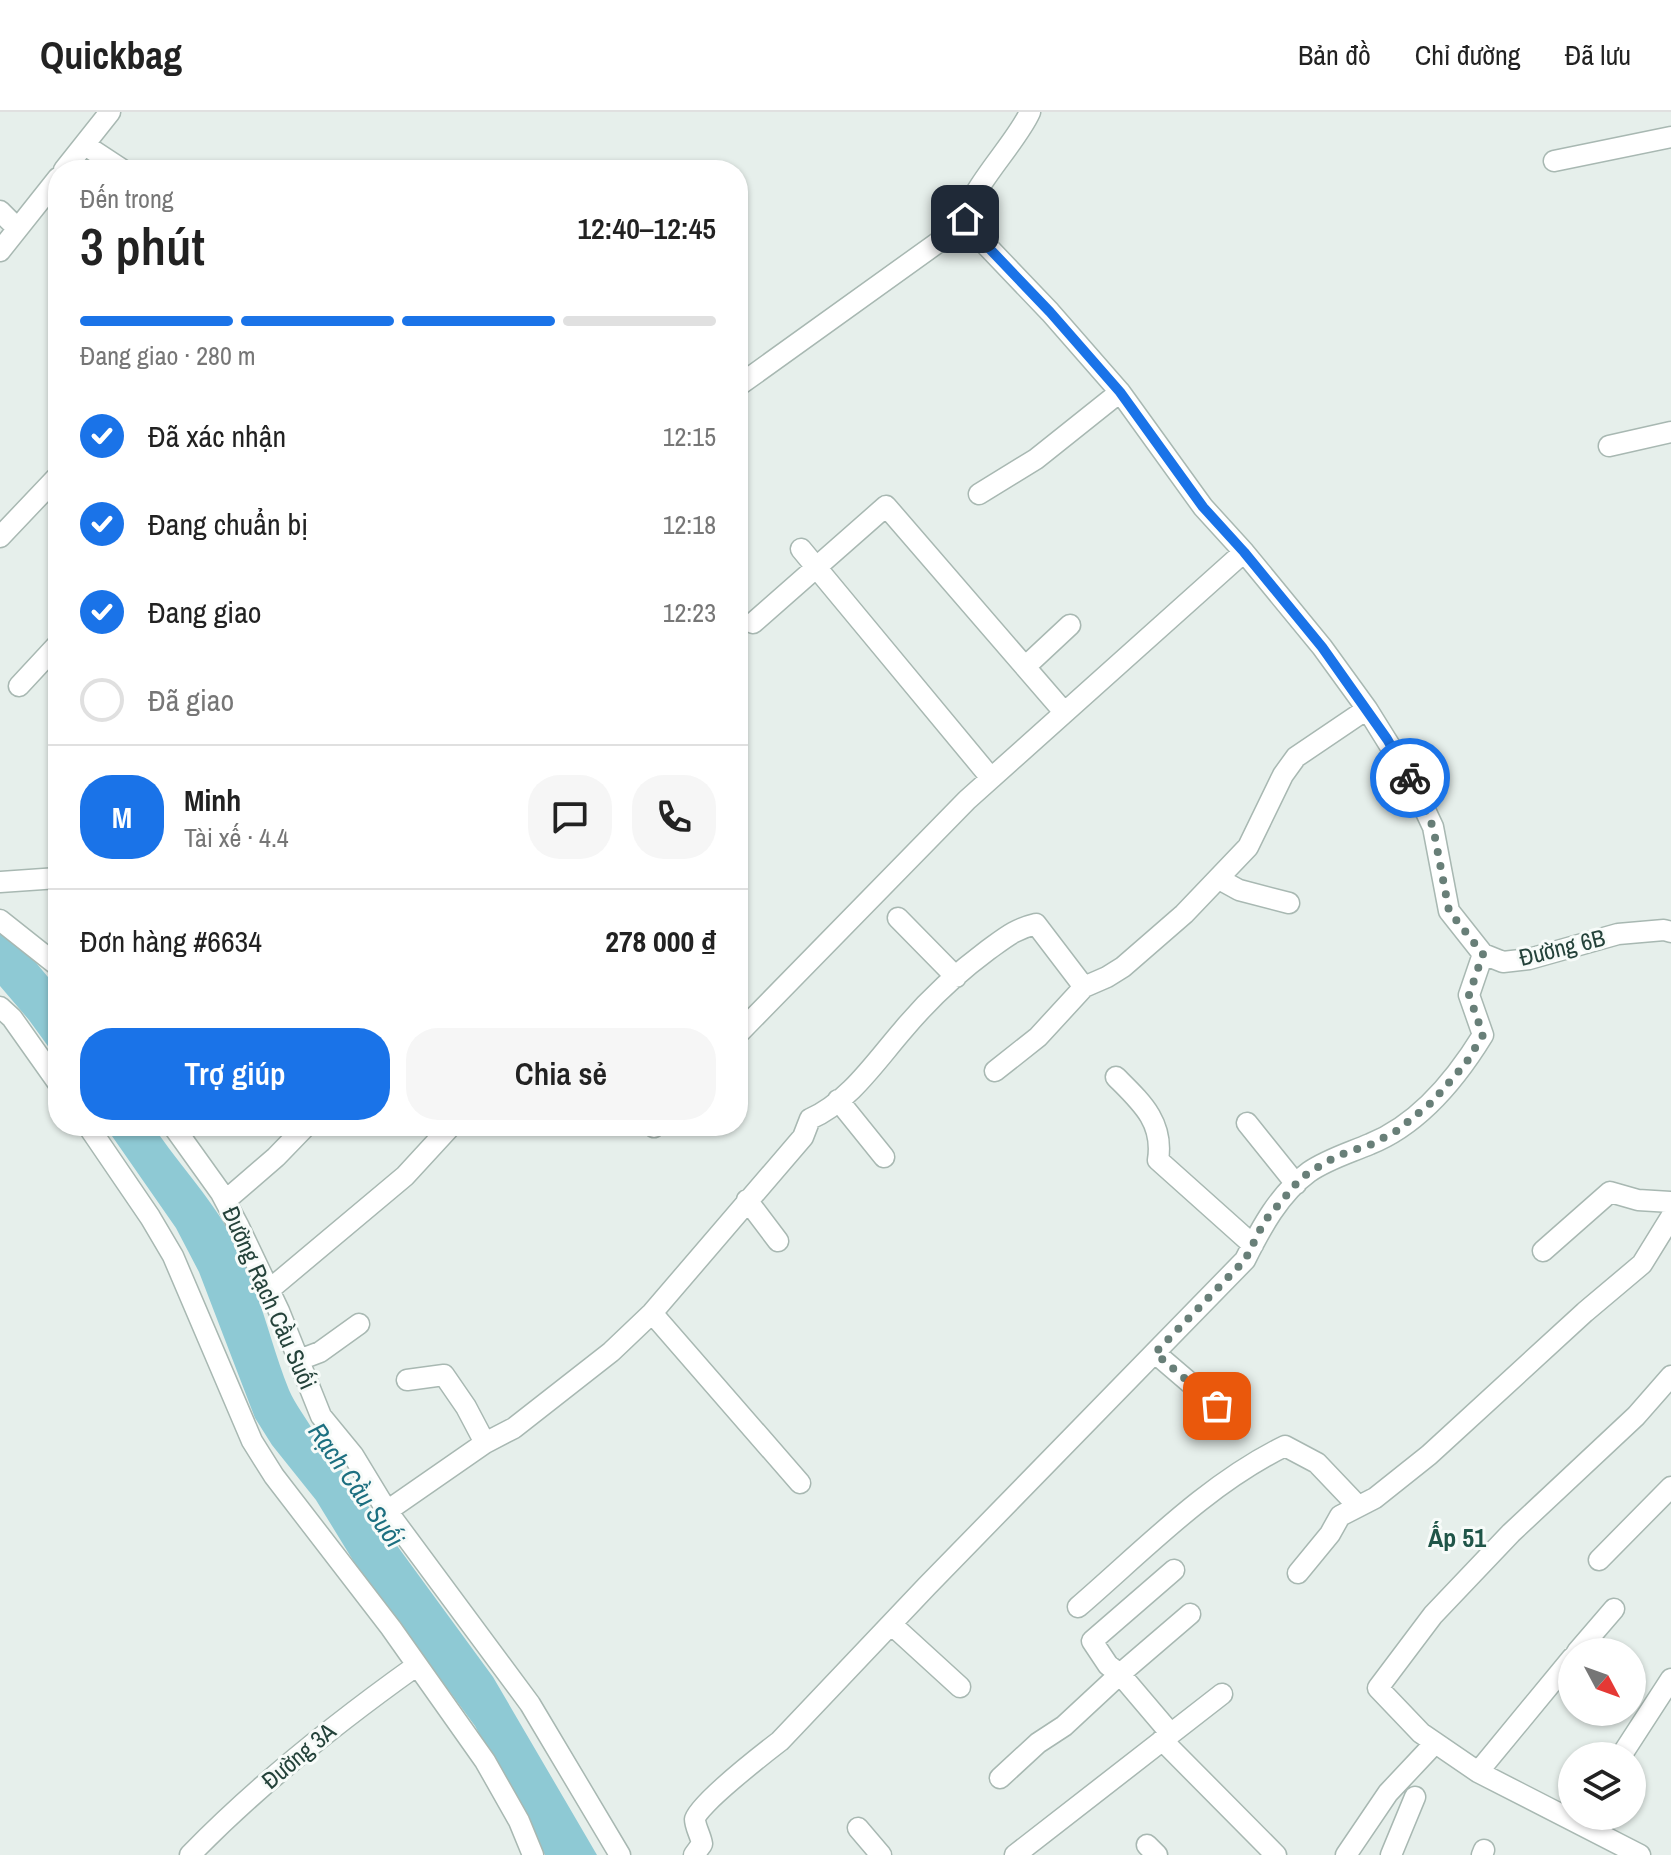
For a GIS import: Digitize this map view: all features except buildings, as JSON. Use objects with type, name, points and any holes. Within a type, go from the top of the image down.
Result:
[{"type":"street","points":[[72,160],[110,112]]},
{"type":"street","points":[[748,379],[965,223],[968,205],[1018,135],[1030,112]]},
{"type":"street","points":[[1554,161],[1671,137]]},
{"type":"street","points":[[85,145],[108,160]]},
{"type":"street","points":[[0,251],[48,190]]},
{"type":"street","points":[[0,211],[17,228]]},
{"type":"street","name":"Đường 6B","points":[[965,223],[1039,300],[1120,392],[1203,507],[1322,647],[1367,709],[1410,778],[1433,827],[1449,911],[1483,954],[1503,962],[1529,959],[1618,934],[1671,932]]},
{"type":"street","points":[[979,494],[1036,459],[1120,392]]},
{"type":"street","points":[[1609,446],[1671,432]]},
{"type":"street","points":[[0,537],[48,487]]},
{"type":"street","points":[[753,623],[886,506],[1064,712]]},
{"type":"street","points":[[801,549],[991,778]]},
{"type":"street","points":[[748,1024],[991,778],[1244,552]]},
{"type":"street","points":[[1025,667],[1070,625]]},
{"type":"street","points":[[19,686],[48,655]]},
{"type":"street","points":[[995,1071],[1038,1037],[1084,987],[1107,977],[1152,943],[1219,879],[1248,847],[1283,775],[1296,757],[1367,709]]},
{"type":"street","points":[[0,882],[48,879]]},
{"type":"street","points":[[1219,879],[1239,890],[1289,903]]},
{"type":"street","points":[[898,918],[956,977]]},
{"type":"street","points":[[0,920],[48,958]]},
{"type":"street","points":[[620,1855],[530,1704],[387,1511],[485,1443],[526,1419],[611,1352],[652,1313],[803,1137],[810,1119],[823,1113],[869,1071],[904,1028],[956,977],[1017,928],[1036,924],[1084,987]]},
{"type":"street","points":[[694,1855],[702,1844],[695,1822],[699,1809],[780,1741],[1245,1260],[1264,1222],[1296,1184],[1337,1156],[1372,1144],[1398,1130],[1432,1102],[1466,1063],[1483,1035],[1469,995],[1483,954]]},
{"type":"street","points":[[0,1007],[12,1018],[48,1069]]},
{"type":"street","points":[[1116,1077],[1137,1099],[1158,1129],[1158,1160],[1253,1245]]},
{"type":"street","points":[[838,1100],[884,1157]]},
{"type":"street","points":[[1247,1123],[1296,1184]]},
{"type":"street","points":[[95,1136],[173,1256],[252,1441],[274,1476],[391,1628],[485,1761],[519,1821],[533,1855]]},
{"type":"street","name":"Đường Rạch Cầu Suối","points":[[180,1136],[225,1201],[269,1290],[321,1416],[353,1455],[387,1511]]},
{"type":"street","points":[[225,1201],[296,1136]]},
{"type":"street","points":[[269,1290],[405,1176],[442,1136]]},
{"type":"street","points":[[1543,1251],[1610,1192],[1638,1200],[1671,1202]]},
{"type":"street","points":[[747,1200],[778,1241]]},
{"type":"street","points":[[1298,1573],[1330,1534],[1340,1516],[1375,1498],[1429,1455],[1642,1264],[1671,1217]]},
{"type":"street","points":[[652,1313],[800,1483]]},
{"type":"street","points":[[299,1360],[320,1352],[359,1324]]},
{"type":"street","points":[[1155,1353],[1238,1424]]},
{"type":"street","points":[[407,1380],[444,1375],[485,1443]]},
{"type":"street","points":[[1558,1809],[1478,1772],[1421,1733],[1378,1688],[1433,1615],[1511,1533],[1636,1416],[1671,1376]]},
{"type":"street","points":[[1078,1607],[1209,1495],[1253,1462],[1285,1446],[1317,1463],[1357,1505]]},
{"type":"street","points":[[1599,1560],[1671,1487]]},
{"type":"street","points":[[1174,1570],[1092,1641],[1166,1737],[1267,1852]]},
{"type":"street","points":[[1589,1638],[1614,1609]]},
{"type":"street","points":[[1000,1778],[1038,1743],[1064,1726],[1190,1614]]},
{"type":"street","points":[[891,1624],[960,1687]]},
{"type":"street","name":"Đường 3A","points":[[190,1855],[275,1775],[359,1707],[416,1666]]},
{"type":"street","points":[[1478,1772],[1558,1675]]},
{"type":"street","points":[[1630,1742],[1671,1679]]},
{"type":"street","points":[[1015,1855],[1222,1694]]},
{"type":"street","points":[[1346,1855],[1388,1793],[1435,1743]]},
{"type":"street","points":[[1391,1855],[1415,1797]]},
{"type":"street","points":[[858,1828],[881,1855]]},
{"type":"street","points":[[1599,1830],[1640,1855]]},
{"type":"water","points":[[0,928],[22,946],[48,977],[48,1046],[29,1020],[0,986]]},
{"type":"water","points":[[112,1136],[160,1136],[218,1214],[245,1263],[294,1400],[314,1432],[493,1677],[597,1855],[545,1855],[475,1726],[354,1562],[316,1500],[272,1445],[255,1418],[199,1272],[176,1228]]},
{"type":"way so far","points":[[1217,1406],[1155,1353],[1245,1260],[1264,1222],[1296,1184],[1337,1156],[1372,1144],[1398,1130],[1432,1102],[1466,1063],[1483,1035],[1469,995],[1483,954],[1449,911],[1433,827],[1410,778]]},
{"type":"district","name":"Ấp 51","points":[[1457,1538]]},
{"type":"route","points":[[965,219],[978,238],[1007,265],[1120,392],[1203,507],[1322,647],[1367,709],[1410,778]]},
{"type":"water label","name":"Rạch Cầu Suối","points":[[356,1485]]}]
